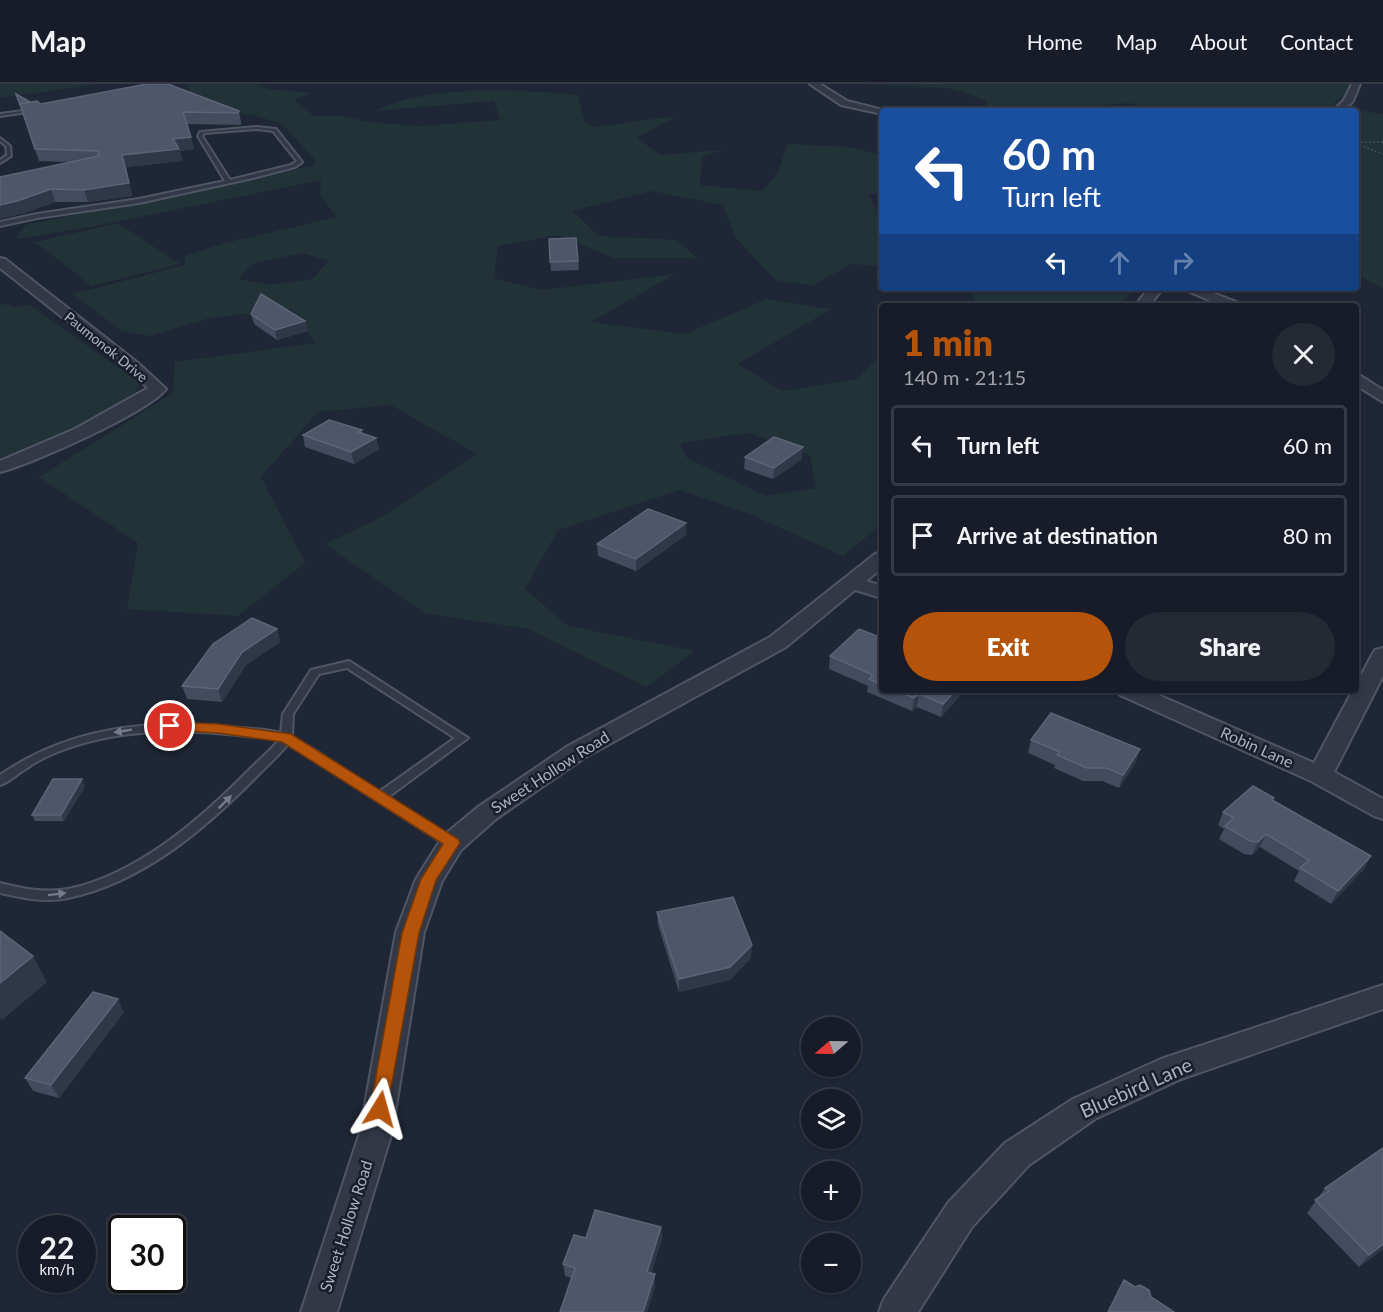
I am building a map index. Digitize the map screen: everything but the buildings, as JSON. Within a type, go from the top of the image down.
[{"type":"street","points":[[814,84],[844,103],[879,110]]},
{"type":"street","points":[[1341,108],[1348,101],[1356,84]]},
{"type":"street","name":"Paumonok Drive","points":[[0,262],[133,366],[158,389],[126,411],[38,453],[0,467]]},
{"type":"street","points":[[1144,303],[1154,291]]},
{"type":"street","points":[[1196,291],[1226,303]]},
{"type":"street","points":[[1359,380],[1383,397]]},
{"type":"street","name":"Sweet Hollow Road","points":[[319,1312],[376,1132],[410,933],[429,879],[452,843],[487,813],[528,783],[646,712],[778,642],[879,561]]},
{"type":"street","points":[[853,583],[879,591]]},
{"type":"street","points":[[1320,775],[1383,655]]},
{"type":"street","name":"Robin Lane","points":[[1135,693],[1320,775],[1383,810]]},
{"type":"street","name":"Bluebird Lane","points":[[897,1312],[960,1215],[1017,1154],[1084,1108],[1172,1069],[1383,997]]},
{"type":"lane","points":[[0,115],[46,108]]},
{"type":"lane","points":[[0,224],[37,216],[118,206],[228,182],[293,166],[300,161],[274,130],[257,128],[202,132],[200,136],[228,182]]},
{"type":"lane","points":[[0,139],[8,147],[9,156],[0,162]]},
{"type":"lane","points":[[0,888],[12,893],[38,897],[69,893],[109,880],[144,864],[208,819],[286,738],[288,715],[315,672],[349,664],[463,738],[379,798]]},
{"type":"lane","points":[[0,781],[13,770],[44,753],[80,740],[126,730],[170,726],[286,738],[452,843]]},
{"type":"path","points":[[1359,143],[1383,142]]},
{"type":"path","points":[[1359,144],[1383,154]]},
{"type":"shaded area","points":[[0,84],[99,84],[0,98]]},
{"type":"shaded area","points":[[188,84],[257,84],[269,89],[310,93],[294,100],[314,116],[341,116],[369,122],[422,126],[500,120],[494,101],[375,111],[397,102],[447,92],[501,90],[578,95],[584,120],[593,127],[677,116],[637,138],[660,155],[723,150],[702,157],[700,185],[762,191],[777,174],[788,144],[850,147],[879,154],[879,193],[869,195],[876,210],[879,210],[879,266],[851,264],[812,286],[775,280],[736,238],[723,205],[651,191],[572,211],[599,236],[677,240],[697,258],[614,258],[557,235],[498,246],[494,278],[542,290],[675,274],[591,322],[685,334],[767,299],[831,309],[738,364],[782,391],[857,379],[879,357],[879,526],[843,556],[750,514],[680,490],[558,530],[525,589],[568,626],[695,651],[647,687],[528,629],[425,613],[325,544],[380,518],[477,454],[391,405],[318,412],[261,477],[305,563],[238,616],[127,609],[138,543],[39,477],[173,393],[175,362],[316,343],[291,309],[209,318],[150,336],[121,331],[73,294],[185,265],[185,256],[225,243],[337,217],[320,196],[321,180],[90,227],[16,239],[25,225],[313,166],[315,160],[282,124],[252,115],[193,108]],"holes":[[[302,253],[329,261],[312,279],[271,285],[239,279],[251,264]],[[749,433],[810,455],[816,488],[766,496],[687,458],[680,443]]]},
{"type":"shaded area","points":[[859,84],[1355,84],[1329,108],[1153,108],[1129,103],[1072,108],[987,108],[986,100],[949,88]]},
{"type":"shaded area","points":[[1359,111],[1383,114],[1383,288],[1359,276]]},
{"type":"shaded area","points":[[118,223],[180,264],[92,286],[35,242]]},
{"type":"shaded area","points":[[970,291],[1133,291],[1121,303],[964,303],[975,300]]},
{"type":"shaded area","points":[[7,304],[14,307],[30,305],[140,383],[132,395],[99,418],[0,459],[0,305]]},
{"type":"route","points":[[170,726],[218,728],[286,738],[452,843],[429,879],[410,933],[380,1109]]}]
